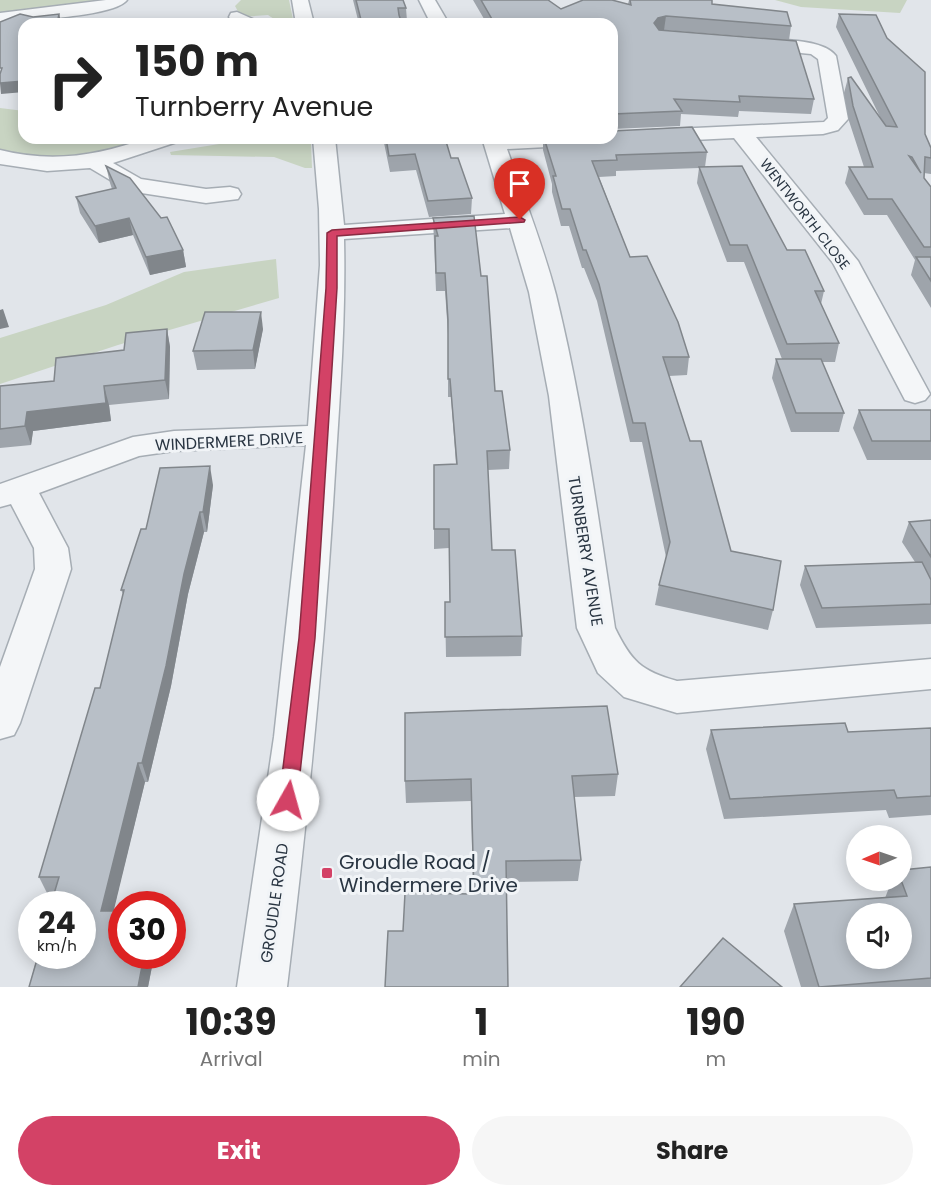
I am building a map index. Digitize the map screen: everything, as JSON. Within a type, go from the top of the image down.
[{"type":"street","points":[[0,18],[105,7],[119,0]]},
{"type":"street","points":[[300,0],[304,18]]},
{"type":"street","points":[[427,0],[437,18]]},
{"type":"street","name":"WENTWORTH CLOSE","points":[[636,137],[823,128],[831,126],[838,119],[827,56],[815,49],[734,43]]},
{"type":"street","name":"WENTWORTH CLOSE","points":[[741,133],[845,261],[923,395]]},
{"type":"street","points":[[0,157],[24,162],[61,165],[95,162],[151,144]]},
{"type":"street","name":"GROUDLE ROAD","points":[[262,987],[299,714],[322,435],[332,288],[332,233],[325,144]]},
{"type":"street","name":"TURNBERRY AVENUE","points":[[496,144],[542,292],[564,396],[597,628],[612,662],[638,686],[676,697],[931,674]]},
{"type":"street","points":[[95,162],[135,185],[207,196],[230,194]]},
{"type":"street","points":[[332,233],[520,220]]},
{"type":"street","name":"WENTWORTH CLOSE","points":[[885,395],[923,395]]},
{"type":"street","name":"WINDERMERE DRIVE","points":[[10,492],[133,447],[174,441],[322,435]]},
{"type":"street","points":[[0,723],[53,569],[51,548],[10,492]]},
{"type":"green space","points":[[0,0],[108,0],[0,15]]},
{"type":"green space","points":[[241,0],[289,0],[293,18],[272,18],[268,15],[241,17],[235,6]]},
{"type":"green space","points":[[775,0],[907,0],[900,13],[801,7]]},
{"type":"green space","points":[[0,108],[18,110],[18,144],[133,144],[94,155],[37,158],[0,151]]},
{"type":"green space","points":[[219,144],[311,144],[312,168],[305,168],[274,157],[171,155],[170,152]]},
{"type":"green space","points":[[276,259],[279,298],[118,345],[0,384],[0,338],[106,305],[184,272]]},
{"type":"building","points":[[356,0],[403,0],[406,8],[398,8],[400,18],[360,18]]},
{"type":"building","points":[[481,0],[548,0],[561,9],[583,0],[612,0],[631,5],[630,0],[712,0],[712,4],[787,12],[791,26],[666,16],[658,18],[654,23],[659,30],[796,41],[814,99],[739,96],[740,102],[674,99],[682,111],[618,114],[618,18],[491,18]]},
{"type":"building","points":[[20,14],[33,17],[59,14],[58,18],[18,18],[18,82],[0,83],[2,68],[0,68],[0,22]]},
{"type":"building","points":[[839,14],[876,15],[887,38],[925,72],[925,134],[931,148],[931,158],[925,157],[924,178],[931,187],[931,247],[924,247],[892,199],[868,199],[849,167],[873,167],[853,106],[848,78],[851,77],[886,126],[897,127]]},
{"type":"building","points":[[692,127],[707,152],[616,155],[617,160],[592,161],[630,257],[647,256],[678,322],[689,357],[663,357],[690,441],[701,441],[731,551],[781,561],[773,610],[659,585],[670,542],[645,423],[633,423],[599,284],[586,250],[583,250],[570,209],[562,209],[553,176],[556,176],[546,144],[618,144],[618,131]]},
{"type":"building","points":[[387,144],[447,144],[451,158],[458,158],[472,198],[428,201],[415,154],[389,156]]},
{"type":"building","points":[[106,166],[130,178],[161,218],[167,217],[183,250],[146,257],[129,218],[95,226],[76,197],[116,188]]},
{"type":"building","points":[[742,166],[787,250],[805,250],[824,291],[815,291],[839,343],[787,344],[747,245],[730,245],[699,167]]},
{"type":"building","points":[[474,216],[481,276],[487,276],[495,391],[502,391],[510,450],[487,451],[492,550],[515,550],[522,636],[445,637],[445,602],[450,602],[449,529],[434,529],[434,465],[457,464],[450,379],[448,379],[445,273],[436,273],[435,236],[438,236],[433,218]]},
{"type":"building","points":[[916,257],[931,257],[931,281]]},
{"type":"building","points":[[205,312],[261,312],[253,350],[193,351]]},
{"type":"building","points":[[167,329],[165,380],[104,386],[106,403],[27,412],[25,426],[0,429],[0,386],[54,381],[56,358],[124,350],[126,333]]},
{"type":"building","points":[[776,359],[821,359],[844,413],[796,413]]},
{"type":"building","points":[[859,410],[931,410],[931,441],[872,441]]},
{"type":"building","points":[[210,466],[203,512],[200,512],[184,574],[166,666],[142,763],[138,763],[101,911],[108,911],[108,969],[141,969],[138,987],[29,987],[34,969],[96,969],[96,891],[55,891],[59,877],[39,877],[95,688],[100,688],[124,590],[121,590],[141,529],[146,529],[160,468]]},
{"type":"building","points":[[931,520],[931,557],[909,522]]},
{"type":"building","points":[[922,562],[931,580],[931,604],[822,608],[805,566]]},
{"type":"building","points":[[607,706],[618,774],[572,776],[581,860],[506,861],[508,987],[385,987],[388,931],[403,931],[405,893],[474,894],[471,779],[405,781],[405,713]]},
{"type":"building","points":[[845,723],[848,732],[931,728],[931,796],[897,798],[894,790],[730,799],[711,730]]},
{"type":"building","points":[[931,867],[931,978],[819,987],[794,904],[907,896],[905,891],[912,891],[912,869]]},
{"type":"building","points":[[723,938],[782,987],[680,987]]},
{"type":"place","name":"Groudle Road / Windermere Drive","points":[[327,873]]},
{"type":"route","points":[[288,800],[307,638],[332,288],[332,233],[520,220]]}]
